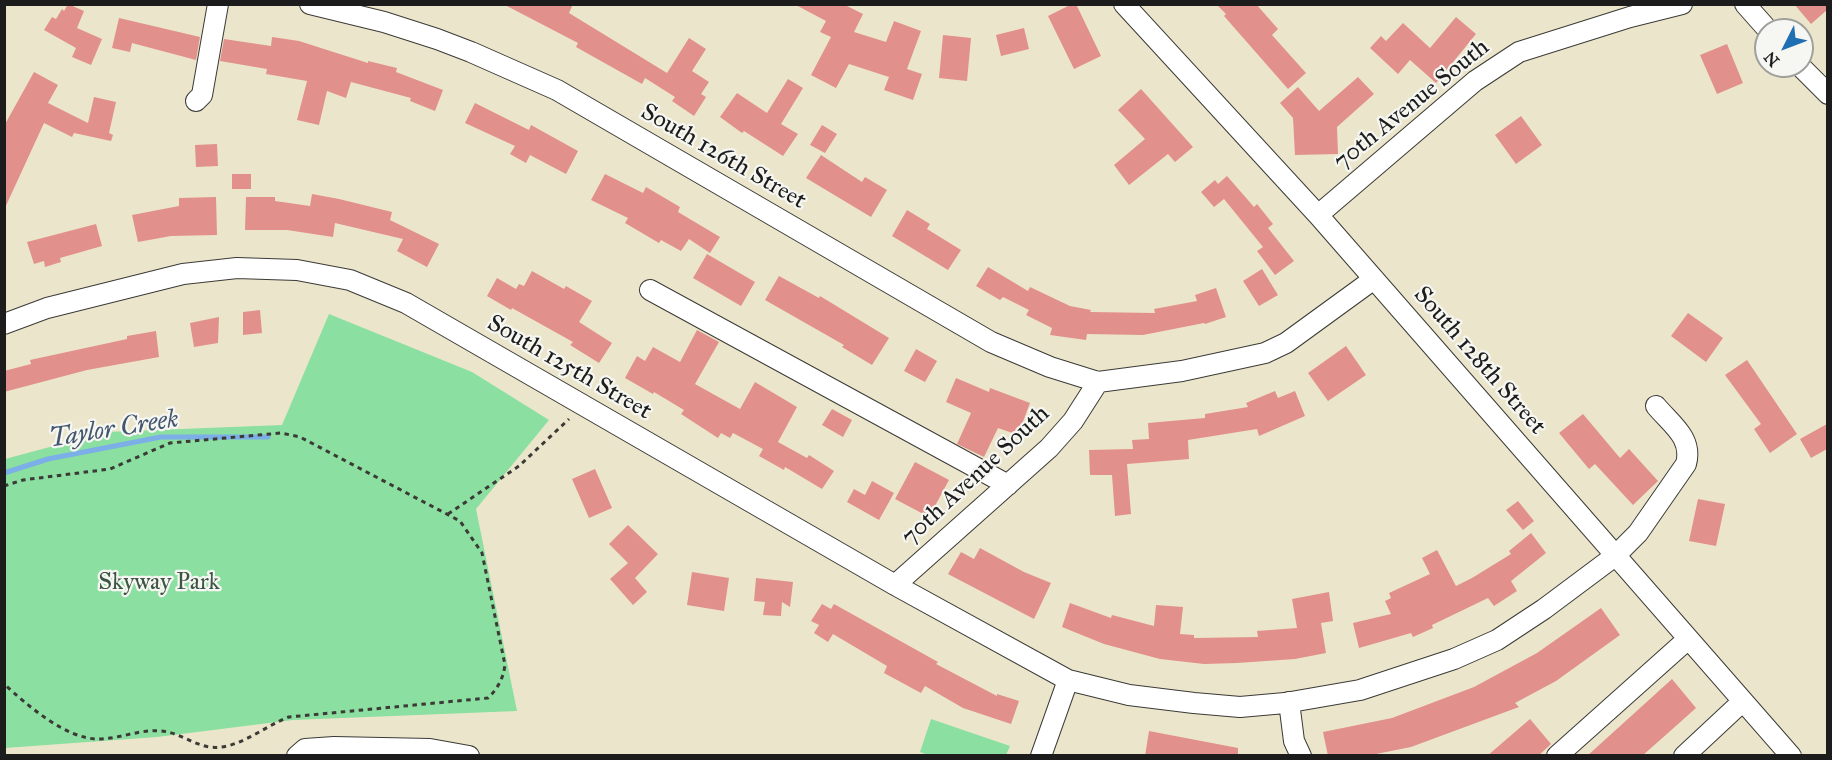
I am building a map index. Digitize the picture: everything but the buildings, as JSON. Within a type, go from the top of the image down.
[{"type":"street","points":[[196,101],[202,95],[218,4]]},
{"type":"street","name":"South 126th Street","points":[[310,4],[384,22],[437,39],[557,90],[991,342],[1050,367],[1098,382]]},
{"type":"street","name":"South 128th Street","points":[[1124,4],[1318,215],[1791,756]]},
{"type":"street","name":"70th Avenue South","points":[[1318,215],[1475,81],[1519,52],[1630,17],[1682,4]]},
{"type":"street","points":[[1745,4],[1757,18]]},
{"type":"street","points":[[1812,78],[1827,94]]},
{"type":"street","name":"South 125th Street","points":[[4,324],[47,308],[183,274],[237,268],[297,270],[350,280],[406,303],[895,585],[1068,680],[1129,695],[1240,707],[1289,702],[1360,690],[1454,659],[1486,644],[1544,609],[1615,556],[1638,533],[1686,464],[1689,453],[1687,442],[1656,406]]},
{"type":"street","points":[[1098,382],[1182,371],[1265,353],[1286,343],[1374,279]]},
{"type":"street","points":[[650,290],[1008,485]]},
{"type":"street","name":"70th Avenue South","points":[[895,585],[1049,448],[1073,421],[1098,382]]},
{"type":"street","points":[[1557,756],[1689,639]]},
{"type":"street","points":[[1041,756],[1068,680]]},
{"type":"street","points":[[1684,756],[1743,701]]},
{"type":"street","points":[[1289,702],[1294,741],[1300,756]]},
{"type":"street","points":[[297,756],[305,748],[333,747],[430,749],[469,756]]},
{"type":"path","points":[[448,514],[519,466],[583,405]]},
{"type":"path","points":[[4,486],[23,480],[110,469],[170,443],[281,433],[300,437],[460,521],[482,553],[505,665],[504,675],[488,698],[289,717],[274,722],[241,741],[209,747],[173,732],[159,730],[99,739],[80,736],[44,716],[4,684]]},
{"type":"green space","name":"Skyway Park","points":[[329,314],[472,372],[549,420],[476,509],[517,711],[293,720],[157,737],[5,748],[5,459],[106,432],[282,425]]},
{"type":"green space","points":[[931,719],[1010,746],[1006,755],[931,756],[920,752]]},
{"type":"waterway","name":"Taylor Creek","points":[[4,473],[48,459],[161,437],[268,437]]}]
